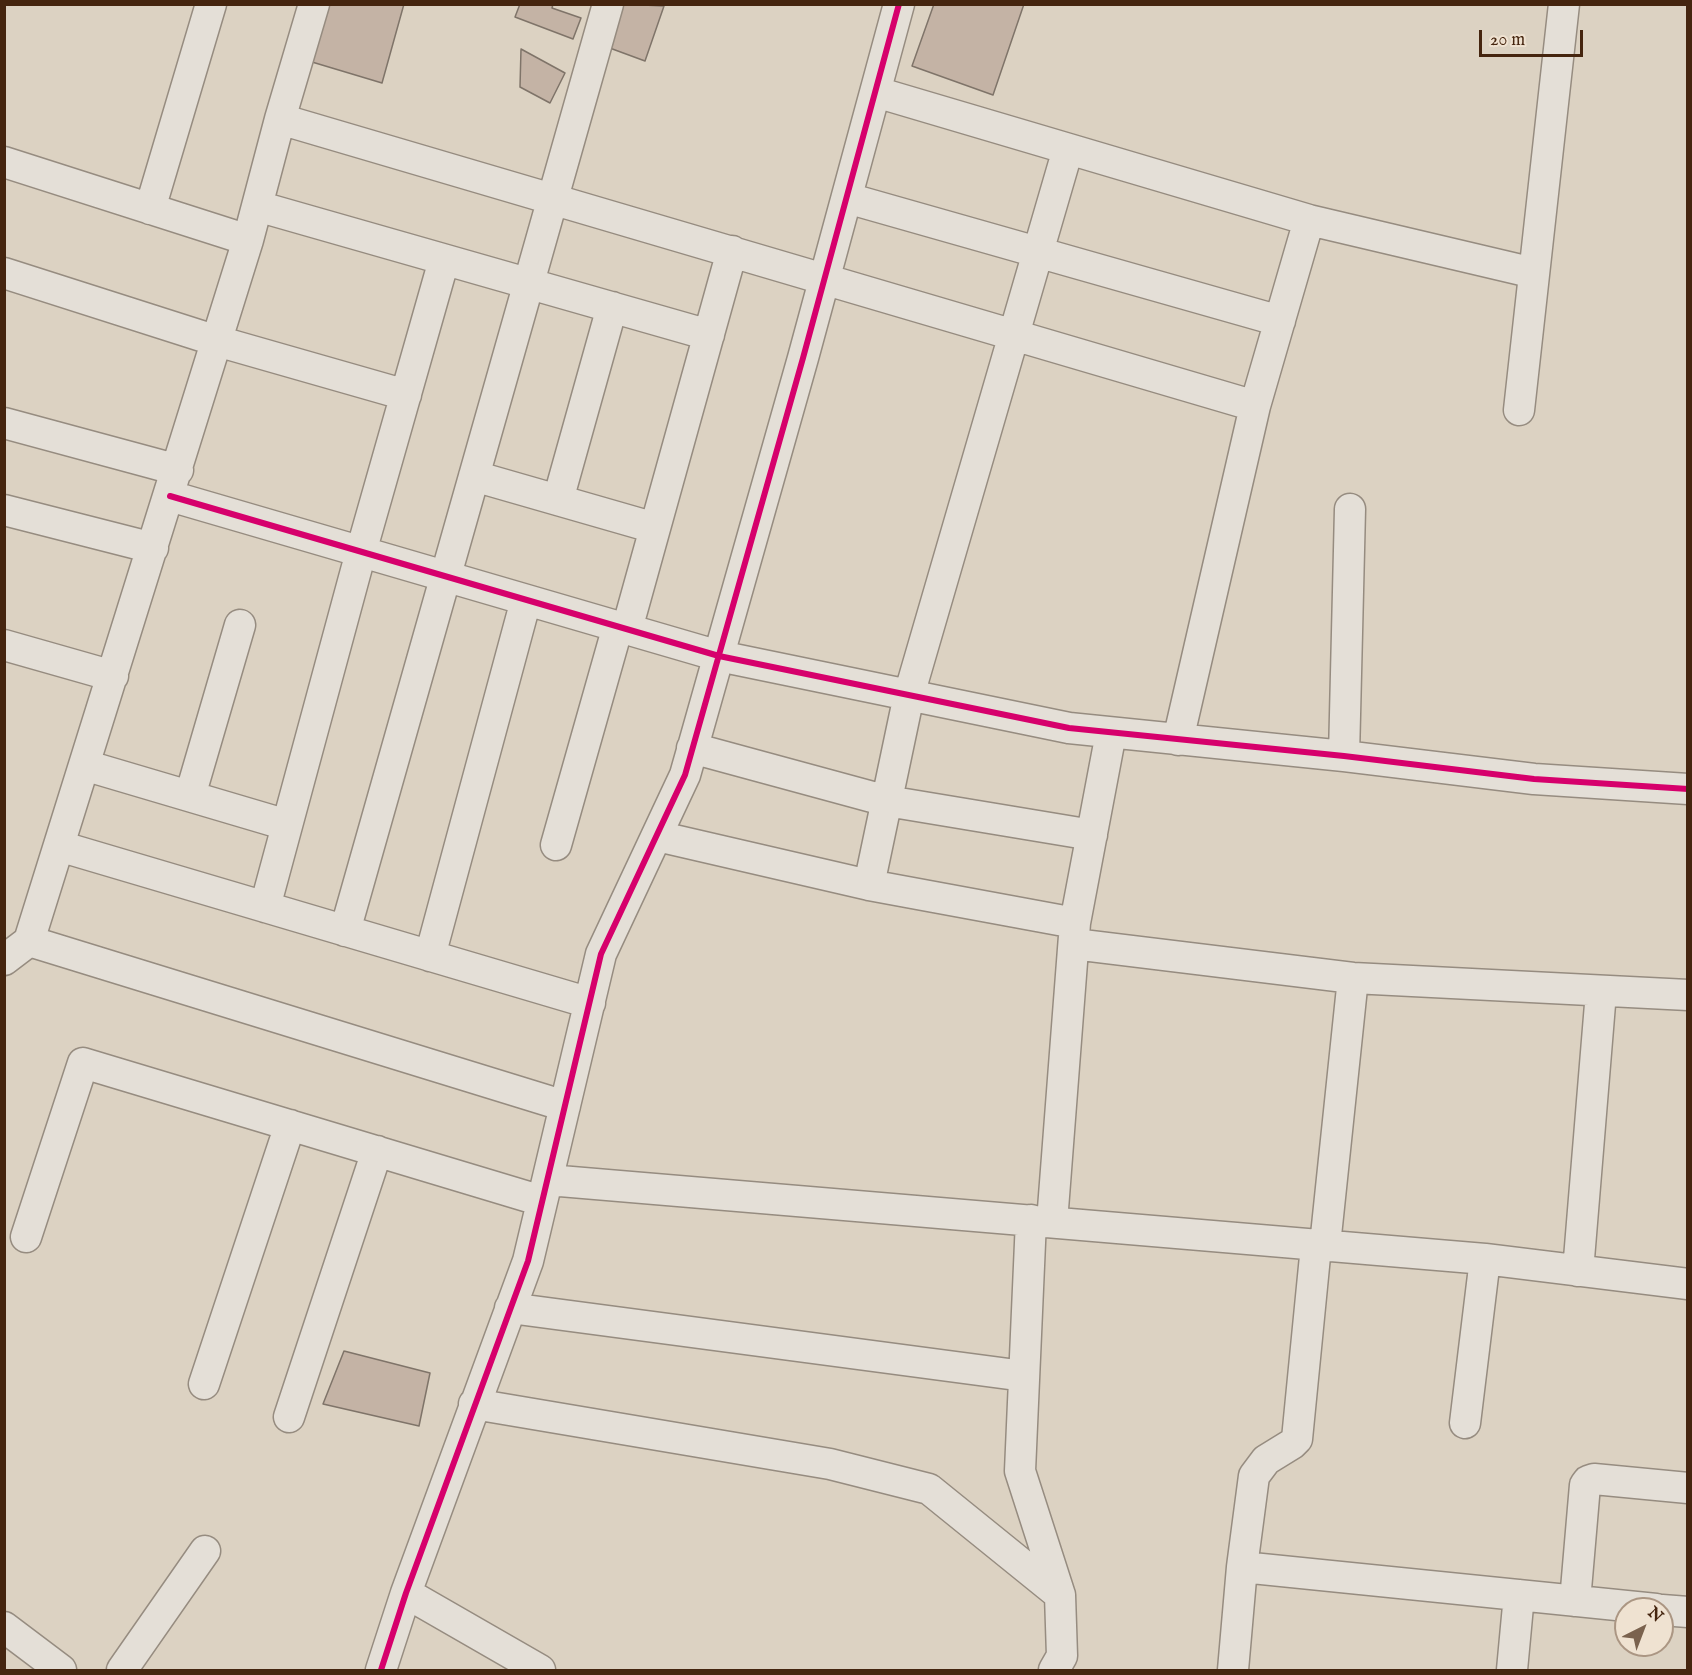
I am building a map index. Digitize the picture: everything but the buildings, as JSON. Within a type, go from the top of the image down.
[{"type":"street","points":[[150,208],[211,4]]},
{"type":"street","points":[[4,960],[29,941],[174,483],[248,240],[314,4]]},
{"type":"street","points":[[345,931],[608,4]]},
{"type":"street","points":[[381,1671],[406,1593],[528,1261],[601,954],[685,775],[825,278],[899,4]]},
{"type":"street","points":[[1519,410],[1564,4]]},
{"type":"street","points":[[876,92],[1309,220],[1534,273]]},
{"type":"street","points":[[280,119],[1255,406]]},
{"type":"street","points":[[869,885],[909,695],[1068,149]]},
{"type":"street","points":[[4,162],[248,240]]},
{"type":"street","points":[[847,198],[1280,321]]},
{"type":"street","points":[[257,206],[709,335]]},
{"type":"street","points":[[1178,740],[1255,406],[1309,220]]},
{"type":"street","points":[[556,845],[655,528],[732,251]]},
{"type":"street","points":[[265,907],[361,552],[444,260]]},
{"type":"street","points":[[4,273],[217,341],[406,395]]},
{"type":"street","points":[[558,500],[612,307]]},
{"type":"street","points":[[4,423],[361,552],[719,656],[1069,728],[1344,756],[1534,779],[1688,789]]},
{"type":"street","points":[[474,476],[655,528]]},
{"type":"street","points":[[1344,756],[1350,509]]},
{"type":"street","points":[[4,510],[153,548]]},
{"type":"street","points":[[430,956],[526,600]]},
{"type":"street","points":[[190,796],[240,625]]},
{"type":"street","points":[[4,645],[113,676]]},
{"type":"street","points":[[1054,1671],[1062,1656],[1060,1595],[1020,1471],[1024,1376],[1074,933],[1111,733]]},
{"type":"street","points":[[693,748],[887,801],[1092,835]]},
{"type":"street","points":[[84,765],[287,825]]},
{"type":"street","points":[[657,836],[1074,933],[1353,978],[1688,995]]},
{"type":"street","points":[[59,846],[590,1003]]},
{"type":"street","points":[[29,941],[565,1106]]},
{"type":"street","points":[[1233,1671],[1242,1567],[1254,1476],[1266,1460],[1297,1439],[1353,978]]},
{"type":"street","points":[[1578,1270],[1601,992]]},
{"type":"street","points":[[26,1236],[83,1063],[376,1151],[545,1190],[1042,1221],[1485,1259],[1688,1284]]},
{"type":"street","points":[[204,1384],[290,1125]]},
{"type":"street","points":[[289,1418],[376,1151]]},
{"type":"street","points":[[1466,1423],[1485,1259]]},
{"type":"street","points":[[510,1308],[1024,1376]]},
{"type":"street","points":[[474,1404],[830,1464],[929,1489],[1060,1595]]},
{"type":"street","points":[[1575,1601],[1585,1485],[1588,1481],[1594,1479],[1688,1488]]},
{"type":"street","points":[[122,1671],[205,1551]]},
{"type":"street","points":[[1242,1567],[1614,1605]]},
{"type":"street","points":[[406,1593],[540,1671]]},
{"type":"street","points":[[1512,1671],[1519,1595]]},
{"type":"street","points":[[4,1627],[61,1671]]},
{"type":"cycle path","points":[[381,1670],[406,1593],[528,1261],[601,954],[685,775],[803,358],[899,4]]},
{"type":"cycle path","points":[[170,496],[719,656],[1069,728],[1344,756],[1534,779],[1688,789]]}]
